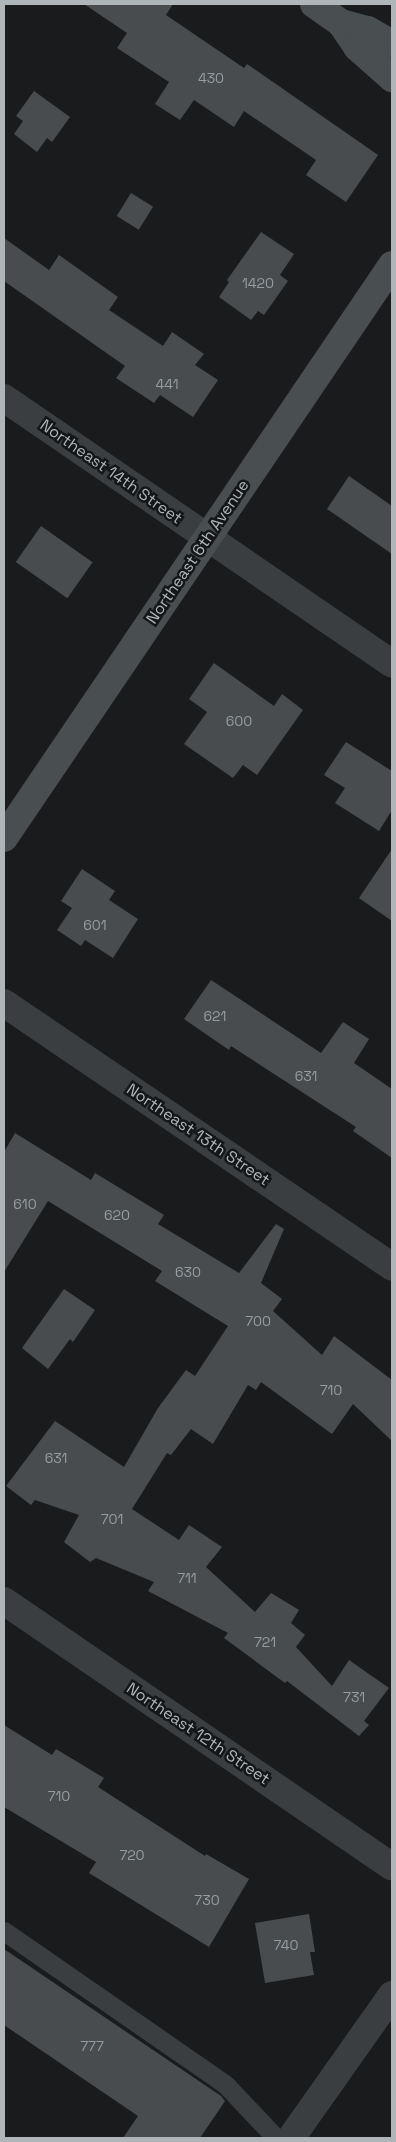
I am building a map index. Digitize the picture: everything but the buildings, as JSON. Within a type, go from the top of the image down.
[{"type":"street","points":[[314,4],[341,22],[368,30],[392,44]]},
{"type":"street","points":[[341,22],[357,47],[392,78]]},
{"type":"street","name":"Northeast 6th Avenue","points":[[4,838],[392,265]]},
{"type":"street","name":"Northeast 14th Street","points":[[4,398],[392,664]]},
{"type":"street","name":"Northeast 13th Street","points":[[4,1003],[392,1267]]},
{"type":"street","name":"Northeast 12th Street","points":[[4,1601],[392,1867]]},
{"type":"street","points":[[291,2138],[392,1995]]},
{"type":"lane","points":[[4,1931],[226,2085],[276,2138]]}]
